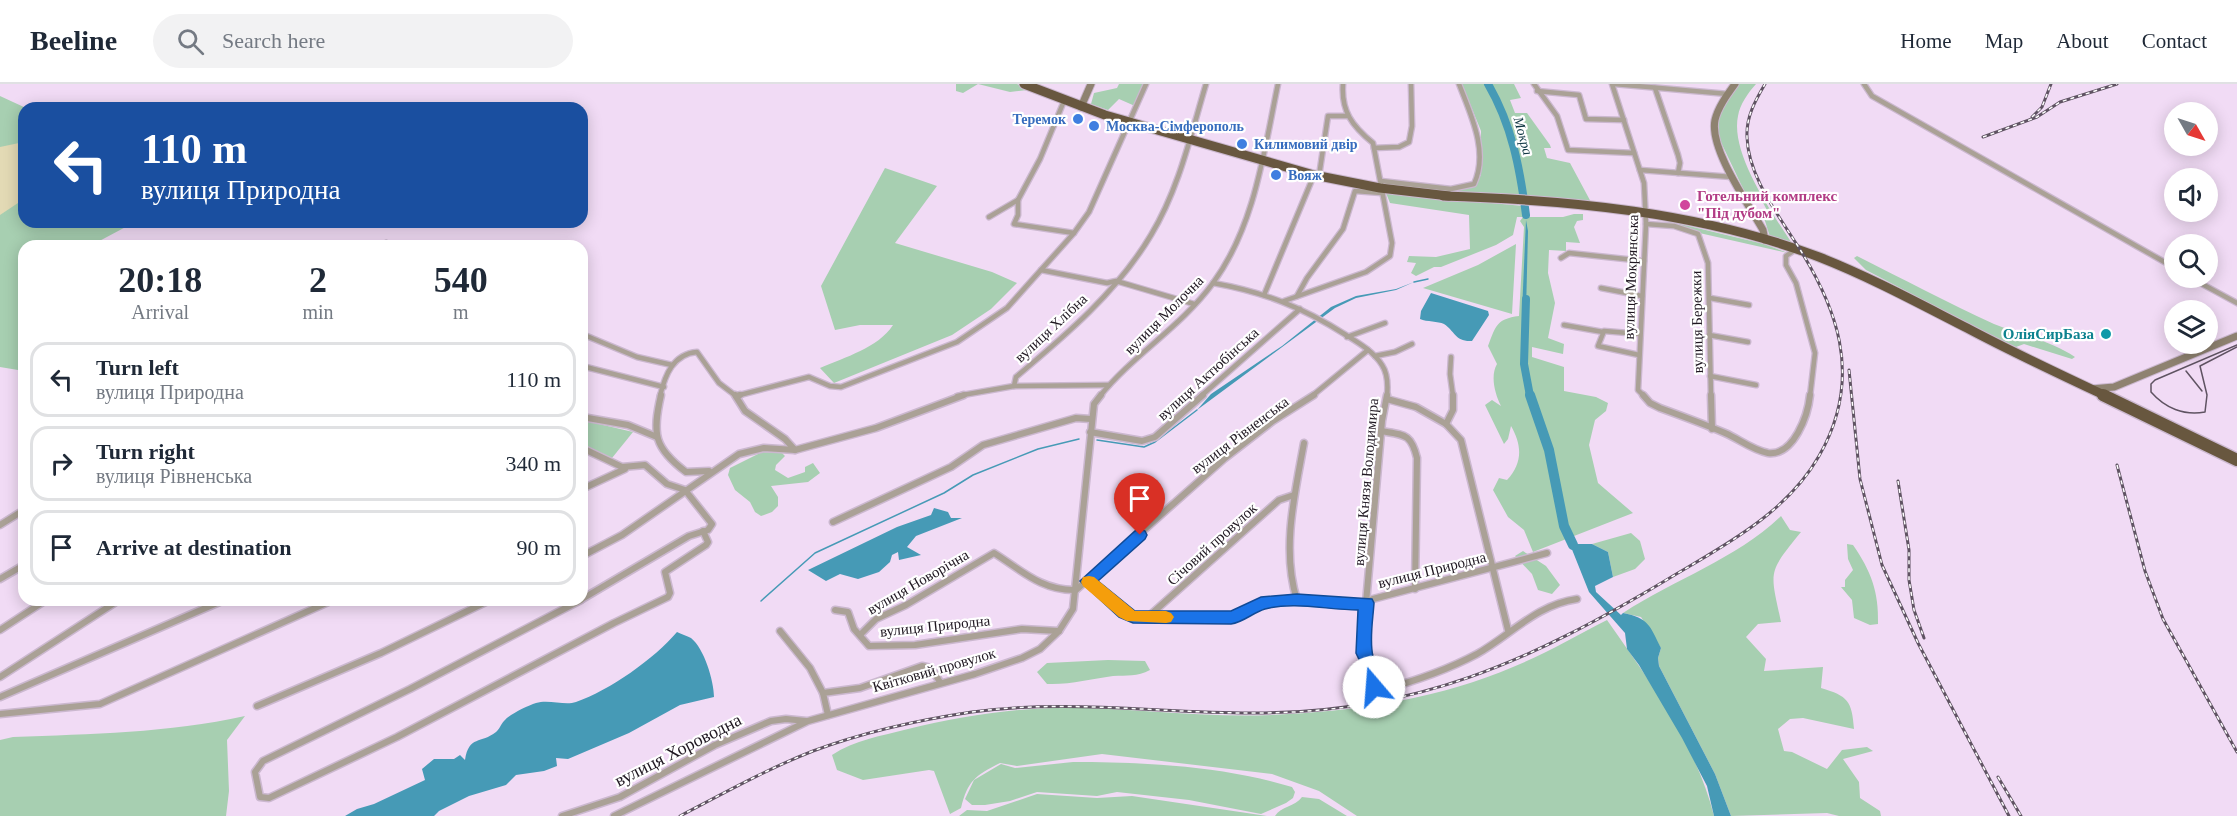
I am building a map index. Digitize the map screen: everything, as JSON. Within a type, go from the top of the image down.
[{"type":"highway","points":[[1024,84],[1064,101],[1130,123],[1316,176],[1443,195],[1602,209],[1646,219],[1701,224],[1796,249],[1910,299],[2237,460]]},
{"type":"street","points":[[1081,107],[1091,84]]},
{"type":"street","points":[[736,396],[808,377],[830,386],[841,387],[931,354],[984,326],[1006,308],[1041,270],[1074,233],[1089,212],[1146,84]]},
{"type":"street","name":"вулиця Хлібна","points":[[588,553],[622,535],[739,454],[764,448],[795,450],[876,428],[956,397],[1014,386],[1016,377],[1069,332],[1146,243],[1164,212],[1190,140],[1206,84]]},
{"type":"street","name":"вулиця Молочна","points":[[1091,419],[1094,404],[1109,385],[1213,283],[1245,229],[1278,84]]},
{"type":"street","points":[[1284,301],[1366,272],[1390,256],[1392,243],[1373,143],[1347,116],[1342,101],[1343,84]]},
{"type":"street","points":[[1374,148],[1398,147],[1409,142],[1412,126],[1411,84]]},
{"type":"street","points":[[1297,296],[1307,278],[1343,229],[1355,191],[1381,187],[1451,189],[1474,184],[1479,173],[1477,129],[1459,84]]},
{"type":"street","points":[[1534,84],[1557,116],[1568,150],[1634,153]]},
{"type":"street","points":[[1613,84],[1728,94]]},
{"type":"street","name":"вулиця Мокрянська","points":[[1613,84],[1644,183],[1646,219],[1639,355],[1640,394],[1660,408],[1712,429]]},
{"type":"street","points":[[1693,84],[1695,91]]},
{"type":"street","points":[[1736,84],[1716,116],[1714,133],[1734,177],[1763,230],[1765,240]]},
{"type":"street","points":[[1864,84],[1872,96],[2164,262]]},
{"type":"street","points":[[1655,88],[1678,155],[1680,164],[1678,173]]},
{"type":"street","points":[[1537,91],[1579,95],[1586,119],[1624,120]]},
{"type":"street","points":[[1064,101],[1040,159],[1018,200],[1018,215],[1014,224],[1074,233]]},
{"type":"street","points":[[1264,295],[1316,176],[1328,116],[1347,116]]},
{"type":"street","points":[[1640,170],[1734,177]]},
{"type":"street","points":[[989,217],[1018,200]]},
{"type":"street","name":"вулиця Бережки","points":[[1646,219],[1698,234],[1704,257],[1708,262],[1712,429]]},
{"type":"street","points":[[1712,429],[1731,435],[1750,447],[1769,453],[1779,452],[1799,433],[1808,413],[1815,353],[1796,283],[1786,264],[1786,256],[1796,249]]},
{"type":"street","points":[[1561,258],[1569,253],[1644,261]]},
{"type":"street","points":[[1041,270],[1107,283],[1116,280],[1194,304]]},
{"type":"street","points":[[1213,283],[1284,301],[1323,322]]},
{"type":"street","points":[[1601,288],[1642,296]]},
{"type":"street","points":[[2209,288],[2237,303]]},
{"type":"street","points":[[1710,298],[1749,305]]},
{"type":"street","name":"вулиця Актюбінська","points":[[1090,432],[1142,441],[1155,437],[1300,309]]},
{"type":"street","name":"вулиця Князя Володимира","points":[[1323,322],[1375,356],[1387,377],[1387,399],[1366,603],[1364,653],[1373,672],[1374,687],[1382,690],[1407,683],[1462,662],[1498,641],[1508,630]]},
{"type":"street","points":[[1347,337],[1385,323]]},
{"type":"street","points":[[1564,325],[1603,332],[1606,330],[1640,334]]},
{"type":"street","points":[[1603,332],[1599,347],[1639,355]]},
{"type":"street","points":[[1709,335],[1748,342]]},
{"type":"street","points":[[2091,389],[2114,387],[2237,336]]},
{"type":"street","points":[[588,337],[630,355],[652,362],[672,364]]},
{"type":"street","points":[[1375,356],[1395,352],[1412,344]]},
{"type":"street","name":"вулиця Рівненська","points":[[1076,590],[1224,459],[1273,422],[1313,396],[1368,350]]},
{"type":"street","points":[[712,471],[686,472],[660,448],[657,437],[657,405],[672,364],[682,354],[697,351],[719,383],[736,396],[745,411],[785,439],[795,450]]},
{"type":"street","points":[[1446,424],[1452,417],[1453,410],[1448,370],[1451,357]]},
{"type":"street","points":[[588,368],[664,387]]},
{"type":"street","points":[[1710,376],[1756,385]]},
{"type":"street","points":[[1014,386],[1109,385]]},
{"type":"street","points":[[1387,399],[1416,407],[1446,424],[1461,440],[1508,630],[1546,605],[1561,600],[1577,599]]},
{"type":"street","points":[[588,418],[628,425],[657,437]]},
{"type":"street","points":[[833,522],[951,467],[983,445],[1076,418],[1091,419]]},
{"type":"street","name":"Квітковий провулок","points":[[614,816],[808,721],[975,674],[1022,658],[1040,649],[1059,631],[1073,609],[1091,419]]},
{"type":"street","points":[[1382,431],[1410,438],[1414,442],[1417,458],[1415,589]]},
{"type":"street","points":[[1297,600],[1292,583],[1291,560],[1294,495],[1304,443]]},
{"type":"street","points":[[588,451],[627,468]]},
{"type":"street","points":[[588,486],[627,468],[645,465],[667,484],[685,490],[710,521],[711,527],[689,536],[588,596]]},
{"type":"street","name":"Січовий провулок","points":[[1149,616],[1280,500],[1294,495]]},
{"type":"street","points":[[0,525],[18,514]]},
{"type":"street","points":[[569,606],[410,689],[263,761],[255,772],[260,797],[268,798],[324,774],[435,719],[606,627],[668,597],[670,593],[664,572],[706,545],[708,542],[703,531]]},
{"type":"street","name":"вулиця Природна","points":[[1088,581],[1125,613],[1133,617],[1231,618],[1261,604],[1297,600],[1334,604],[1366,603],[1373,599],[1547,553]]},
{"type":"street","name":"вулиця Новорічна","points":[[860,635],[876,619],[906,606],[991,554],[997,554],[1043,586],[1062,592],[1076,590]]},
{"type":"street","points":[[0,579],[18,568]]},
{"type":"street","points":[[0,630],[37,606]]},
{"type":"street","points":[[0,677],[110,606]]},
{"type":"street","points":[[0,697],[210,606]]},
{"type":"street","points":[[0,714],[100,704],[320,606]]},
{"type":"street","points":[[257,706],[362,661],[477,606]]},
{"type":"street","name":"вулиця Природна","points":[[835,610],[848,612],[850,623],[863,642],[877,647],[915,645],[1022,628],[1059,631]]},
{"type":"street","points":[[780,631],[810,668],[823,693],[828,715]]},
{"type":"street","points":[[823,693],[836,693],[857,688],[922,666],[931,668],[940,682]]},
{"type":"street","name":"вулиця Хороводна","points":[[562,816],[620,797],[715,746],[771,721],[786,719],[808,721]]},
{"type":"green space","points":[[956,84],[978,84],[963,93],[956,91]]},
{"type":"green space","points":[[978,84],[1017,84],[1028,90],[1010,92]]},
{"type":"green space","points":[[1119,84],[1144,84],[1135,106],[1119,99],[1108,110],[1091,104],[1094,93],[1117,88]]},
{"type":"green space","points":[[1462,84],[1514,84],[1521,98],[1510,100],[1515,113],[1527,113],[1550,145],[1551,148],[1544,148],[1547,158],[1570,163],[1592,204],[1449,193],[1385,184],[1453,190],[1473,187],[1481,175],[1481,131]]},
{"type":"green space","points":[[1737,84],[1756,84],[1745,99],[1738,116],[1737,131],[1740,148],[1755,183],[1793,245],[1770,237],[1765,221],[1758,212],[1768,212],[1762,201],[1751,202],[1748,199],[1717,134],[1719,115]]},
{"type":"green space","points":[[0,96],[18,104],[18,228],[124,228],[101,240],[18,240],[18,370],[0,367]]},
{"type":"green space","points":[[885,168],[937,186],[895,243],[992,272],[1017,283],[991,309],[952,335],[834,383],[820,368],[870,346],[887,333],[893,325],[860,325],[835,330],[821,286]]},
{"type":"green space","points":[[1386,193],[1523,206],[1524,217],[1563,217],[1583,214],[1583,220],[1577,221],[1574,227],[1580,243],[1566,242],[1566,251],[1549,250],[1548,273],[1555,303],[1548,338],[1564,344],[1563,354],[1532,347],[1532,357],[1564,367],[1564,391],[1596,397],[1608,403],[1606,411],[1595,420],[1589,445],[1598,483],[1633,513],[1533,552],[1524,530],[1508,517],[1493,490],[1499,478],[1507,480],[1516,467],[1519,454],[1517,440],[1511,426],[1508,439],[1504,444],[1485,405],[1492,400],[1501,406],[1494,385],[1497,364],[1488,346],[1501,322],[1519,316],[1524,227],[1520,221],[1523,217],[1517,217],[1513,235],[1496,245],[1441,267],[1434,267],[1416,276],[1411,273],[1416,263],[1407,262],[1409,256],[1436,257],[1470,249],[1469,215],[1390,203]]},
{"type":"green space","points":[[1664,222],[1764,244],[1788,253],[1664,225]]},
{"type":"green space","points":[[1516,244],[1512,314],[1423,288],[1478,265]]},
{"type":"green space","points":[[1857,256],[1994,324],[2046,342],[2075,357],[2072,359],[2024,344],[2016,347],[1994,337],[1866,270],[1854,258]]},
{"type":"green space","points":[[588,421],[633,432],[612,458],[588,448]]},
{"type":"green space","points":[[762,452],[782,453],[785,456],[776,465],[775,470],[788,478],[805,472],[805,467],[813,463],[820,473],[808,482],[771,486],[778,497],[778,506],[772,512],[761,516],[755,512],[750,502],[735,490],[728,475],[730,468]]},
{"type":"green space","points":[[1781,516],[1790,530],[1801,532],[1782,556],[1774,573],[1781,622],[1758,624],[1746,637],[1766,659],[1764,671],[1823,667],[1821,688],[1847,701],[1852,712],[1854,729],[1803,718],[1790,719],[1778,729],[1784,751],[1792,752],[1827,769],[1842,750],[1867,747],[1873,751],[1843,759],[1859,782],[1860,798],[1880,811],[1881,816],[1839,816],[1827,813],[1731,816],[1715,774],[1659,666],[1658,658],[1661,648],[1641,617],[1623,613],[1745,545]]},
{"type":"green space","points":[[1631,533],[1640,541],[1645,559],[1635,569],[1613,577],[1608,552],[1592,544]]},
{"type":"green space","points":[[1847,544],[1853,545],[1873,582],[1878,624],[1870,625],[1854,618],[1852,600],[1841,587],[1845,587],[1845,580],[1853,570],[1848,559]]},
{"type":"green space","points":[[1523,551],[1546,566],[1560,585],[1552,594],[1538,590],[1532,574],[1515,556]]},
{"type":"green space","points":[[1607,620],[1670,714],[1696,763],[1714,816],[1357,816],[1319,791],[1272,774],[1102,754],[1017,766],[1000,763],[974,780],[961,808],[950,814],[934,771],[863,780],[837,770],[832,755],[878,736],[951,720],[1017,710],[1084,708],[1211,715],[1262,715],[1346,709],[1403,700],[1459,686],[1513,667]]},
{"type":"green space","points":[[1145,661],[1150,670],[1136,675],[1055,684],[1047,684],[1037,672],[1047,663]]},
{"type":"green space","points":[[245,716],[227,740],[229,791],[226,816],[0,816],[0,740],[13,737],[158,729]]},
{"type":"green space","points":[[1073,762],[1156,764],[1211,770],[1266,780],[1292,787],[1295,792],[1293,798],[1286,803],[1261,814],[1189,800],[1117,792],[1097,796],[1037,792],[1010,801],[985,805],[972,805],[965,799],[974,780],[1001,764],[1015,768]]},
{"type":"green space","points":[[1037,794],[1097,798],[1132,796],[1267,816],[959,816],[967,810],[987,811]]},
{"type":"green space","points":[[1302,797],[1319,799],[1347,816],[1275,816]]},
{"type":"sand","points":[[18,143],[18,203],[0,215],[0,147]]},
{"type":"water","points":[[1526,220],[1528,231],[1526,311],[1522,312]]},
{"type":"water","points":[[1414,282],[1396,290],[1356,298],[1335,308],[1197,410],[1211,394],[1282,346],[1331,307],[1356,296],[1396,289]]},
{"type":"water","points":[[1431,293],[1488,311],[1489,315],[1472,341],[1462,340],[1444,324],[1420,319],[1421,311]]},
{"type":"water","points":[[934,508],[948,512],[951,518],[962,518],[916,536],[907,547],[921,555],[899,560],[898,552],[892,555],[890,562],[879,572],[858,579],[840,574],[826,581],[808,570],[897,527],[931,515]]},
{"type":"water","points":[[1569,535],[1576,544],[1592,544],[1608,552],[1613,577],[1595,586],[1596,592],[1621,615],[1623,613],[1638,617],[1648,624],[1661,648],[1658,658],[1659,666],[1715,774],[1731,816],[1714,816],[1707,786],[1682,738],[1627,649],[1625,633],[1589,592],[1567,537]]},
{"type":"water","points":[[677,632],[691,638],[700,649],[710,674],[714,697],[680,705],[629,733],[568,759],[556,758],[557,766],[544,771],[516,775],[506,785],[469,796],[439,811],[434,816],[345,816],[425,780],[422,769],[434,759],[454,759],[460,755],[465,760],[469,747],[473,743],[491,736],[507,718],[524,708],[541,702],[572,703],[603,690],[644,663]]},
{"type":"waterway","name":"Мокра","points":[[1488,84],[1503,115],[1514,148],[1526,215]]},
{"type":"waterway","points":[[1414,282],[1428,279]]},
{"type":"waterway","points":[[1526,299],[1524,364],[1530,396]]},
{"type":"waterway","points":[[1530,395],[1549,450],[1564,526],[1573,545]]},
{"type":"waterway","points":[[1097,440],[1144,447],[1155,442],[1197,410]]},
{"type":"waterway","points":[[761,601],[815,553],[944,493],[973,475],[1038,449],[1079,439]]},
{"type":"tram line","points":[[2237,345],[2155,380],[2151,384],[2151,392],[2175,410],[2190,413],[2205,412],[2207,395],[2200,366],[2237,347]]},
{"type":"tram line","points":[[2186,371],[2202,391]]},
{"type":"railway","points":[[680,816],[762,773],[813,751],[871,732],[952,715],[1007,708],[1042,707],[1251,713],[1310,711],[1366,704],[1419,693],[1519,658],[1568,635],[1689,567],[1752,527],[1789,495],[1819,456],[1833,426],[1840,397],[1842,369],[1839,341],[1832,314],[1821,287],[1762,188],[1748,150],[1747,130],[1750,116],[1765,84]]},
{"type":"railway","points":[[2032,117],[2042,107],[2051,84]]},
{"type":"railway","points":[[1983,137],[2037,117],[2060,102],[2117,84]]},
{"type":"railway","points":[[1849,370],[1860,479],[1882,565],[1918,643],[2009,816]]},
{"type":"railway","points":[[2117,465],[2145,571],[2163,619],[2237,752]]},
{"type":"railway","points":[[1898,481],[1909,550],[1909,580],[1914,610],[1924,638]]},
{"type":"railway","points":[[1998,777],[2021,816]]},
{"type":"slow traffic","points":[[1089,582],[1125,613],[1133,617],[1166,617]]},
{"type":"place","name":"Теремок","points":[[1078,119]]},
{"type":"place","name":"Москва-Сімферополь","points":[[1094,126]]},
{"type":"place","name":"Килимовий двір","points":[[1242,144]]},
{"type":"place","name":"Вояж","points":[[1276,175]]},
{"type":"place","name":"Готельний комплекс \"Під дубом\"","points":[[1685,205]]},
{"type":"place","name":"ОліяСирБаза","points":[[2106,334]]},
{"type":"route","points":[[1140,535],[1088,581],[1125,613],[1133,617],[1231,618],[1261,604],[1297,600],[1356,605],[1366,603],[1364,653],[1365,660],[1373,672],[1374,687]]}]
